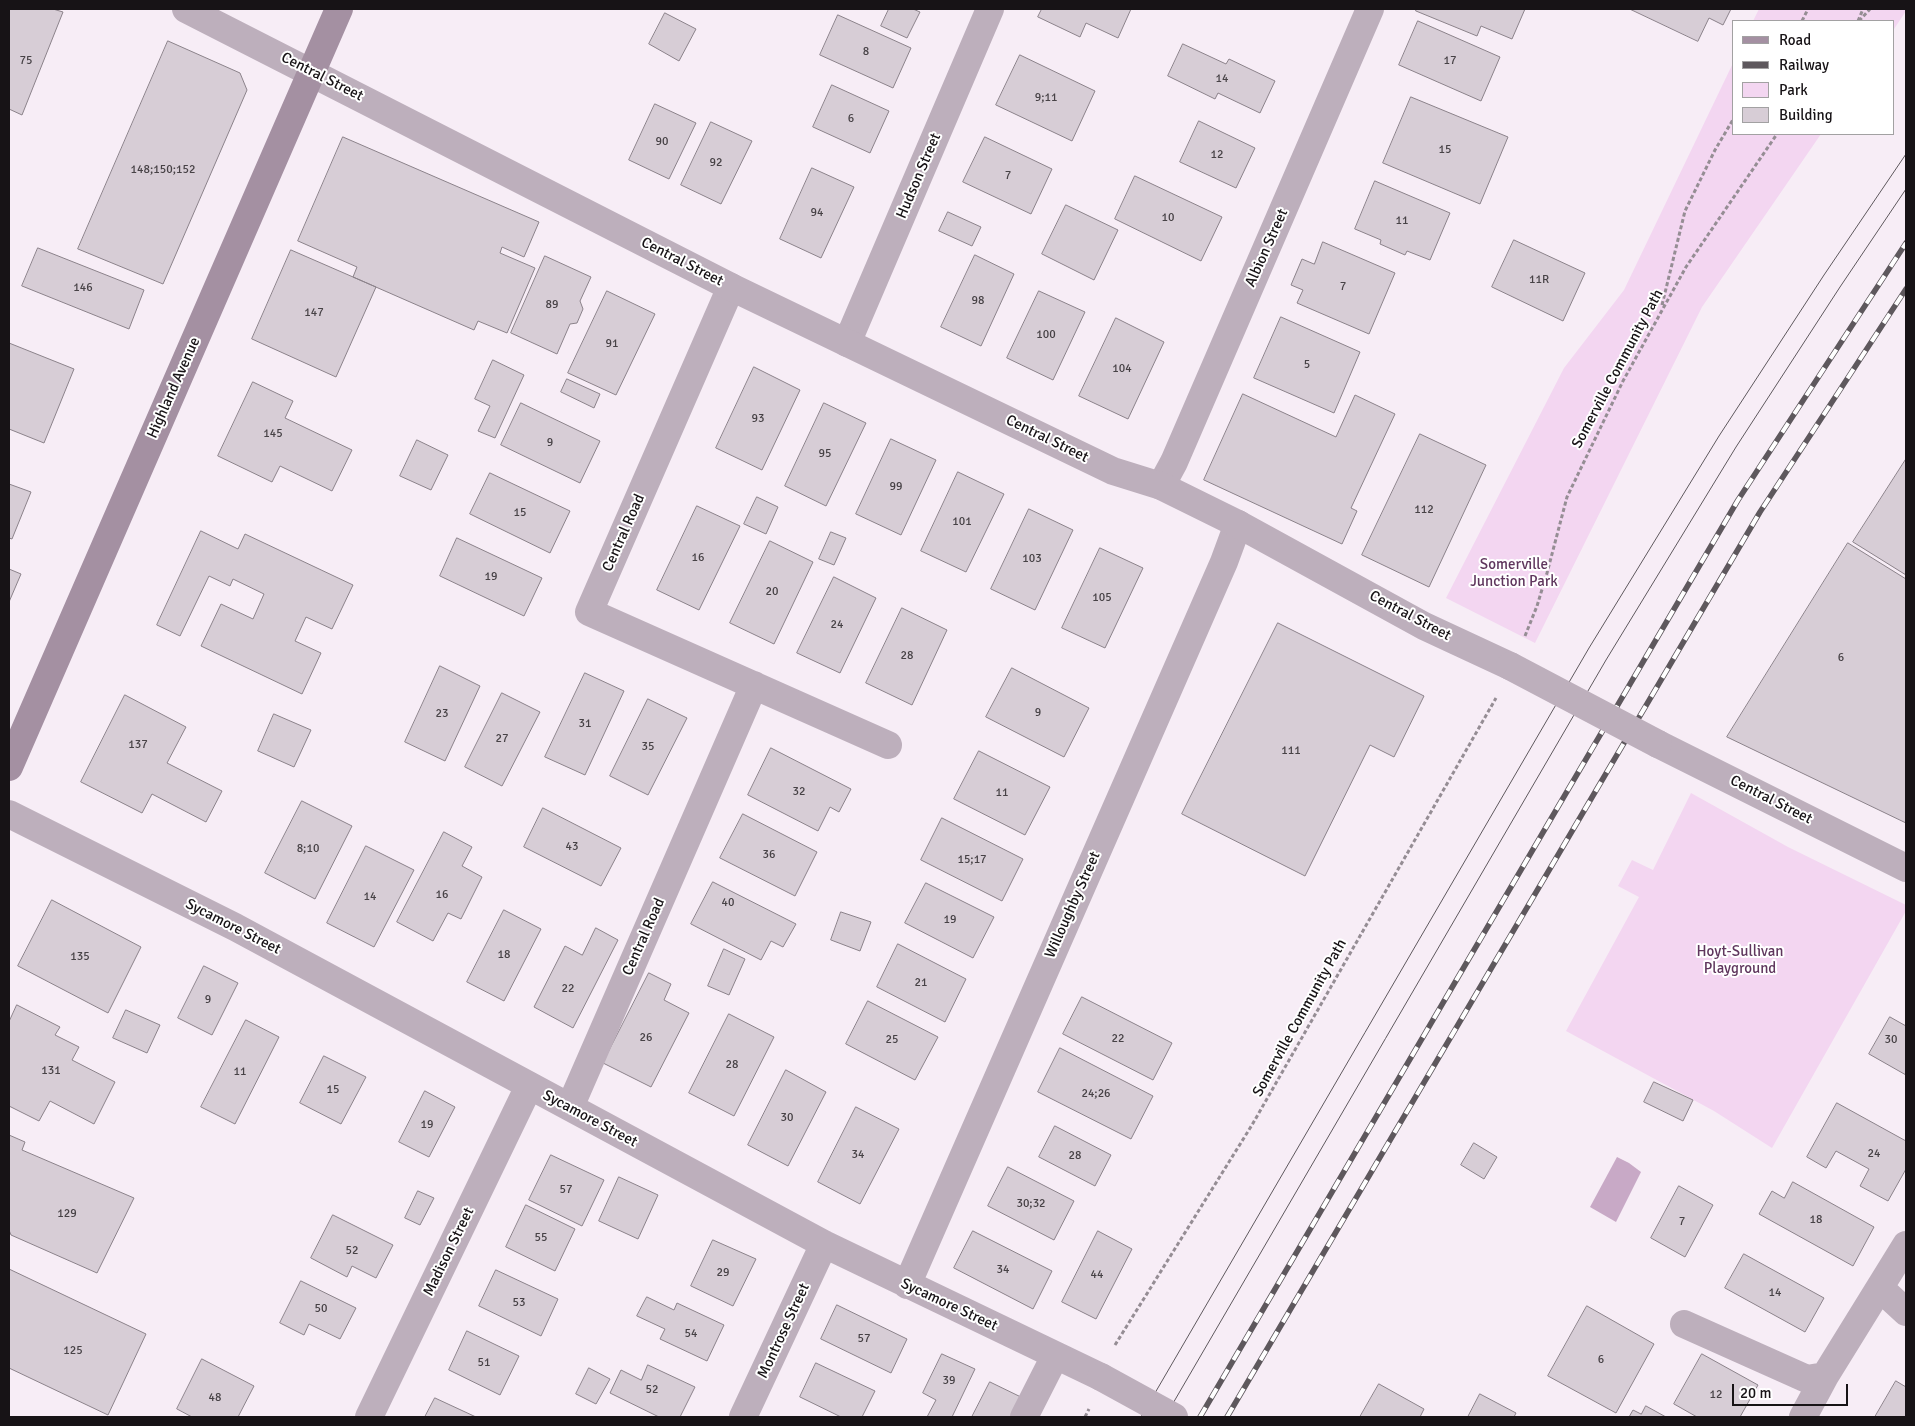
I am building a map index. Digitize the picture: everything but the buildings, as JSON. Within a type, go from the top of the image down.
[{"type":"main road","name":"Highland Avenue","points":[[9,767],[338,9]]},
{"type":"street","name":"Central Street","points":[[186,9],[312,71],[731,287],[1113,471],[1161,486],[1238,524],[1424,626],[1510,666],[1658,744],[1906,868]]},
{"type":"street","name":"Hudson Street","points":[[847,343],[990,9]]},
{"type":"street","name":"Albion Street","points":[[1161,486],[1174,462],[1370,9]]},
{"type":"street","name":"Central Road","points":[[731,287],[589,612],[888,744]]},
{"type":"street","name":"Willoughby Street","points":[[907,1285],[1224,562],[1238,524]]},
{"type":"street","name":"Central Road","points":[[570,1107],[754,685]]},
{"type":"street","name":"Sycamore Street","points":[[9,814],[235,927],[824,1244],[1101,1377],[1174,1417]]},
{"type":"street","name":"Madison Street","points":[[369,1417],[529,1086]]},
{"type":"street","name":"Montrose Street","points":[[743,1417],[824,1244]]},
{"type":"street","points":[[1804,1417],[1825,1376],[1906,1245]]},
{"type":"street","points":[[1880,1288],[1906,1312]]},
{"type":"street","points":[[1684,1324],[1807,1379],[1825,1376]]},
{"type":"street","points":[[1024,1417],[1055,1356]]},
{"type":"path","points":[[1860,20],[1870,9]]},
{"type":"path","points":[[1661,310],[1685,211],[1715,150],[1732,121]]},
{"type":"path","name":"Somerville Community Path","points":[[1524,637],[1537,606],[1571,488],[1623,381],[1686,267],[1777,135]]},
{"type":"path","name":"Somerville Community Path","points":[[1112,1351],[1252,1125],[1499,692]]},
{"type":"path","points":[[1085,1417],[1090,1407]]},
{"type":"green space","points":[[1759,9],[1906,9],[1895,28],[1895,20],[1754,20]]},
{"type":"green space","name":"Somerville Junction Park","points":[[1732,65],[1732,135],[1820,135],[1702,307],[1535,643],[1446,598],[1564,368],[1624,290]]},
{"type":"green space","name":"Hoyt-Sullivan Playground","points":[[1691,793],[1788,847],[1906,905],[1906,911],[1772,1148],[1714,1111],[1566,1031],[1639,897],[1618,886],[1632,860],[1653,870]]},
{"type":"shaded area","points":[[1617,1157],[1641,1172],[1616,1222],[1590,1207]]},
{"type":"tram line","points":[[1141,1417],[1589,648],[1719,436],[1906,154]]},
{"type":"tram line","points":[[1165,1417],[1606,660],[1736,447],[1906,189]]},
{"type":"railway","points":[[1200,1417],[1738,500],[1906,243]]},
{"type":"railway","points":[[1227,1417],[1760,512],[1906,289]]}]
